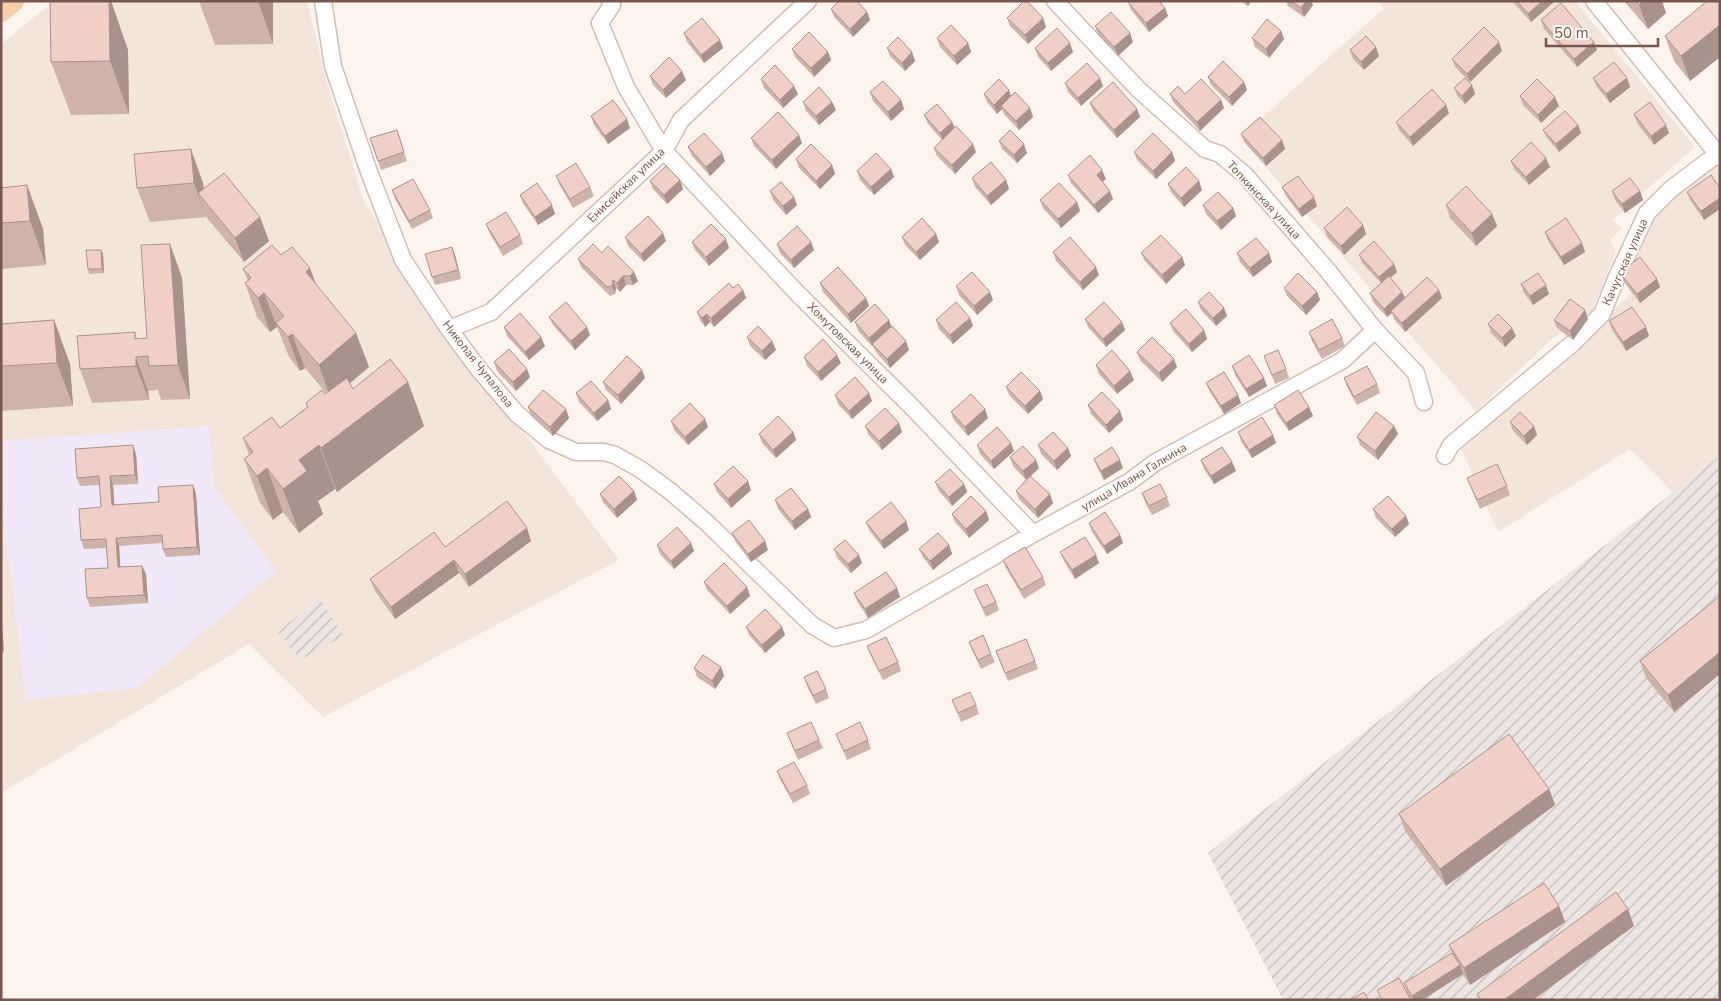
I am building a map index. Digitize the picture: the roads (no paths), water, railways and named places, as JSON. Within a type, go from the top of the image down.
[{"type":"main road","points":[[1,11],[13,1]]},
{"type":"street","name":"Николая Чупалова","points":[[323,1],[333,66],[372,181],[403,260],[477,367],[517,414],[549,440],[576,452],[604,452],[615,455],[640,469],[670,491],[706,522],[812,625],[834,638]]},
{"type":"street","name":"Хомутовская улица","points":[[610,1],[612,5],[600,22],[626,87],[664,151],[798,294],[913,408],[1033,534]]},
{"type":"street","name":"Енисейская улица","points":[[449,329],[491,312],[664,151],[681,120],[808,1]]},
{"type":"street","name":"Топкинская улица","points":[[1055,1],[1138,90],[1205,150],[1220,154],[1245,175],[1328,271],[1375,330],[1416,373],[1424,402]]},
{"type":"street","points":[[1594,1],[1719,154]]},
{"type":"street","name":"Качугская улица","points":[[1445,456],[1451,445],[1573,343],[1602,314],[1647,213],[1671,189],[1719,154]]},
{"type":"street","name":"улица Ивана Галкина","points":[[834,638],[866,630],[1033,534],[1129,482],[1156,462],[1343,360],[1375,330]]}]
